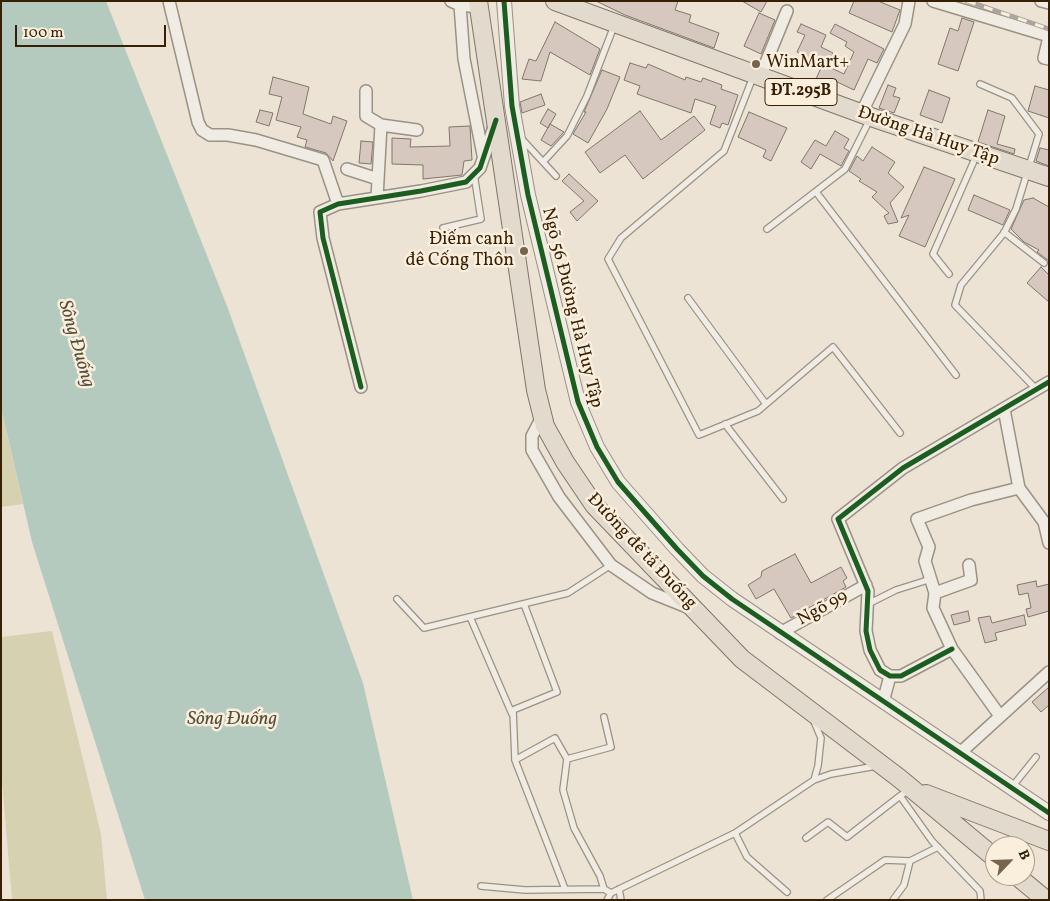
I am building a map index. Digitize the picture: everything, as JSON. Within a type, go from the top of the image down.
[{"type":"main road","name":"Đường Hà Huy Tập","points":[[555,1],[866,115],[1026,171],[1049,177]]},
{"type":"main road","name":"Đường đê tả Đuống","points":[[478,4],[536,390],[542,417],[565,462],[594,505],[742,659],[886,768],[906,792],[985,851]]},
{"type":"main road","points":[[906,792],[1049,841]]},
{"type":"main road","points":[[1029,886],[1046,900]]},
{"type":"street","points":[[169,1],[198,122],[202,130],[210,135],[228,135],[256,140],[323,160],[338,204]]},
{"type":"street","name":"Ngõ 56 Đường Hà Huy Tập","points":[[504,1],[509,79],[516,133],[528,195],[574,387],[597,447],[632,500],[697,570],[732,599],[1049,813]]},
{"type":"street","points":[[866,115],[905,24],[910,1]]},
{"type":"street","points":[[934,1],[1049,36],[1044,58],[1049,59]]},
{"type":"street","points":[[1041,1],[1049,3]]},
{"type":"street","points":[[478,4],[455,3],[464,59],[484,157]]},
{"type":"street","points":[[757,76],[787,11]]},
{"type":"street","points":[[366,91],[366,116],[381,125],[417,130]]},
{"type":"street","points":[[361,387],[323,238],[320,212],[338,204],[466,182],[480,168],[496,120]]},
{"type":"street","points":[[378,198],[381,125]]},
{"type":"street","points":[[347,169],[378,179]]},
{"type":"street","points":[[952,649],[906,674],[890,676],[877,666],[870,650],[866,631],[868,591],[838,522],[840,516],[903,468],[1004,408],[1044,388]]},
{"type":"street","points":[[1004,408],[1018,488],[1044,522],[1049,543]]},
{"type":"street","points":[[542,417],[532,436],[532,450],[559,497],[611,565],[652,593],[695,610]]},
{"type":"street","points":[[1000,716],[952,649],[933,608],[935,593],[925,561],[929,547],[917,519],[971,500],[1018,488]]},
{"type":"street","points":[[935,593],[971,580],[969,565]]},
{"type":"street","name":"Ngõ 99","points":[[780,633],[866,585]]},
{"type":"street","points":[[960,753],[1049,672]]},
{"type":"street","points":[[883,702],[890,676]]},
{"type":"lane","points":[[544,162],[567,136],[587,96],[615,24]]},
{"type":"lane","points":[[757,76],[724,151],[622,238],[608,259],[699,435],[758,411],[833,348],[900,433]]},
{"type":"lane","points":[[980,84],[1012,98],[1039,134],[1026,171],[1016,209],[1004,232],[961,285],[955,305],[1044,388]]},
{"type":"lane","points":[[767,228],[845,168],[866,115]]},
{"type":"lane","points":[[516,133],[556,176]]},
{"type":"lane","points":[[949,274],[933,254],[977,154]]},
{"type":"lane","points":[[443,228],[481,219],[474,174]]},
{"type":"lane","points":[[816,192],[956,375]]},
{"type":"lane","points":[[1004,232],[1044,263]]},
{"type":"lane","points":[[688,298],[766,404]]},
{"type":"lane","points":[[725,424],[783,499]]},
{"type":"lane","points":[[397,599],[424,628],[568,593],[611,565]]},
{"type":"lane","points":[[868,604],[901,588],[931,579]]},
{"type":"lane","points":[[524,604],[557,692],[513,710],[515,760],[565,890]]},
{"type":"lane","points":[[470,617],[513,718]]},
{"type":"lane","points":[[808,708],[821,738],[818,766],[814,780]]},
{"type":"lane","points":[[567,759],[611,747],[604,717]]},
{"type":"lane","points":[[515,760],[555,738],[567,759],[563,790],[574,828],[600,876],[604,889]]},
{"type":"lane","points":[[1012,787],[1036,757]]},
{"type":"lane","points":[[607,900],[612,892],[735,833],[814,780],[855,769],[874,766],[886,768]]},
{"type":"lane","points":[[806,838],[828,822],[847,837],[906,792],[938,847],[980,892],[981,900]]},
{"type":"lane","points":[[735,833],[746,857],[787,892]]},
{"type":"lane","points":[[827,900],[885,860],[910,861],[938,847]]},
{"type":"lane","points":[[893,900],[904,885],[910,861]]},
{"type":"lane","points":[[481,886],[525,890],[604,889],[612,892]]},
{"type":"lane","points":[[619,889],[621,900]]},
{"type":"shaded area","points":[[1,407],[23,504],[1,507]]},
{"type":"shaded area","points":[[52,631],[101,834],[107,900],[12,900],[1,769],[1,637]]},
{"type":"water","name":"Sông Đuống","points":[[1,1],[106,1],[227,306],[363,683],[413,900],[145,900],[32,542],[1,407]]},
{"type":"building","points":[[596,1],[678,1],[675,10],[691,15],[689,22],[719,33],[714,48],[625,15]]},
{"type":"building","points":[[742,1],[767,1],[761,12]]},
{"type":"building","points":[[854,1],[878,1],[900,10],[892,32],[849,13]]},
{"type":"building","points":[[759,13],[775,20],[761,54],[744,46]]},
{"type":"building","points":[[962,18],[974,22],[958,71],[938,64],[950,28],[958,31]]},
{"type":"building","points":[[555,22],[600,49],[590,75],[550,52],[541,81],[522,79],[529,59],[536,61]]},
{"type":"building","points":[[801,24],[826,35],[821,47],[833,53],[827,66],[844,74],[854,52],[845,46],[847,42],[830,33],[835,24],[884,49],[877,63],[868,59],[854,90],[831,79],[828,87],[815,81],[821,68],[815,66],[817,62],[797,52],[805,35],[797,32]]},
{"type":"building","points":[[630,63],[646,68],[648,64],[685,80],[686,77],[701,82],[703,78],[722,85],[721,89],[738,95],[728,125],[722,123],[720,128],[710,124],[716,106],[695,99],[691,113],[637,94],[640,86],[624,80]]},
{"type":"building","points":[[602,70],[620,77],[607,109],[588,143],[573,134],[586,112],[584,112]]},
{"type":"building","points":[[273,77],[309,87],[303,114],[331,124],[333,116],[347,121],[333,161],[326,153],[305,147],[307,140],[297,137],[301,127],[276,120],[282,97],[269,94]]},
{"type":"building","points":[[888,85],[896,88],[893,96],[900,98],[894,113],[879,108]]},
{"type":"building","points":[[1035,86],[1049,90],[1049,118],[1028,111]]},
{"type":"building","points":[[929,90],[950,98],[942,123],[920,115]]},
{"type":"building","points":[[541,94],[545,105],[522,113],[520,102]]},
{"type":"building","points":[[548,109],[556,114],[548,128],[540,123]]},
{"type":"building","points":[[260,110],[273,113],[269,126],[256,122]]},
{"type":"building","points":[[988,110],[1005,116],[997,144],[1015,149],[1014,154],[978,142]]},
{"type":"building","points":[[640,111],[661,140],[694,116],[705,130],[643,179],[625,155],[600,173],[585,152]]},
{"type":"building","points":[[749,112],[787,128],[771,161],[763,157],[766,150],[738,137]]},
{"type":"building","points":[[550,124],[564,132],[551,146],[541,140]]},
{"type":"building","points":[[470,126],[472,160],[464,161],[462,175],[423,179],[423,165],[392,164],[392,138],[411,139],[410,147],[450,146],[449,127]]},
{"type":"building","points":[[835,131],[849,139],[844,148],[849,151],[841,166],[820,154],[811,169],[801,162],[815,140],[826,146]]},
{"type":"building","points":[[361,141],[373,142],[371,164],[359,163]]},
{"type":"building","points":[[872,147],[895,162],[888,173],[904,187],[890,203],[898,222],[888,224],[884,216],[889,213],[872,197],[877,192],[859,181],[861,179],[849,171],[857,156],[863,161]]},
{"type":"building","points":[[1040,148],[1049,150],[1049,166],[1036,161]]},
{"type":"building","points":[[924,167],[955,179],[925,247],[899,236],[909,215],[901,218]]},
{"type":"building","points":[[569,174],[598,201],[577,221],[570,212],[584,201],[562,181]]},
{"type":"building","points":[[974,195],[1010,210],[1003,225],[968,210]]},
{"type":"building","points":[[1033,198],[1049,207],[1049,261],[1037,252],[1039,250],[1024,242],[1011,229],[1024,200]]},
{"type":"building","points":[[1041,267],[1049,275],[1049,302],[1027,283]]},
{"type":"building","points":[[795,554],[811,583],[841,567],[847,578],[843,581],[846,587],[791,618],[774,589],[756,599],[748,585],[761,577],[762,571]]},
{"type":"building","points":[[1036,581],[1037,587],[1049,584],[1049,611],[1028,617],[1026,609],[1031,608],[1028,593],[1019,595],[1017,585]]},
{"type":"building","points":[[968,611],[970,621],[954,625],[951,615]]},
{"type":"building","points":[[1024,615],[1026,625],[995,633],[997,640],[985,643],[978,618],[990,616],[992,623]]},
{"type":"building","points":[[1049,687],[1049,705],[1041,712],[1032,702]]},
{"type":"railway","points":[[967,1],[1049,29]]},
{"type":"cycle path","points":[[504,1],[512,106],[528,195],[578,402],[597,447],[618,482],[703,576],[732,599],[1049,813]]},
{"type":"cycle path","points":[[361,387],[323,238],[320,212],[338,204],[466,182],[480,168],[496,120]]},
{"type":"cycle path","points":[[952,649],[901,676],[890,676],[880,670],[870,650],[866,631],[868,591],[838,519],[903,468],[1049,382]]},
{"type":"place","name":"WinMart+","points":[[756,64]]},
{"type":"place","name":"Điếm canh đê Cống Thôn","points":[[524,251]]}]
